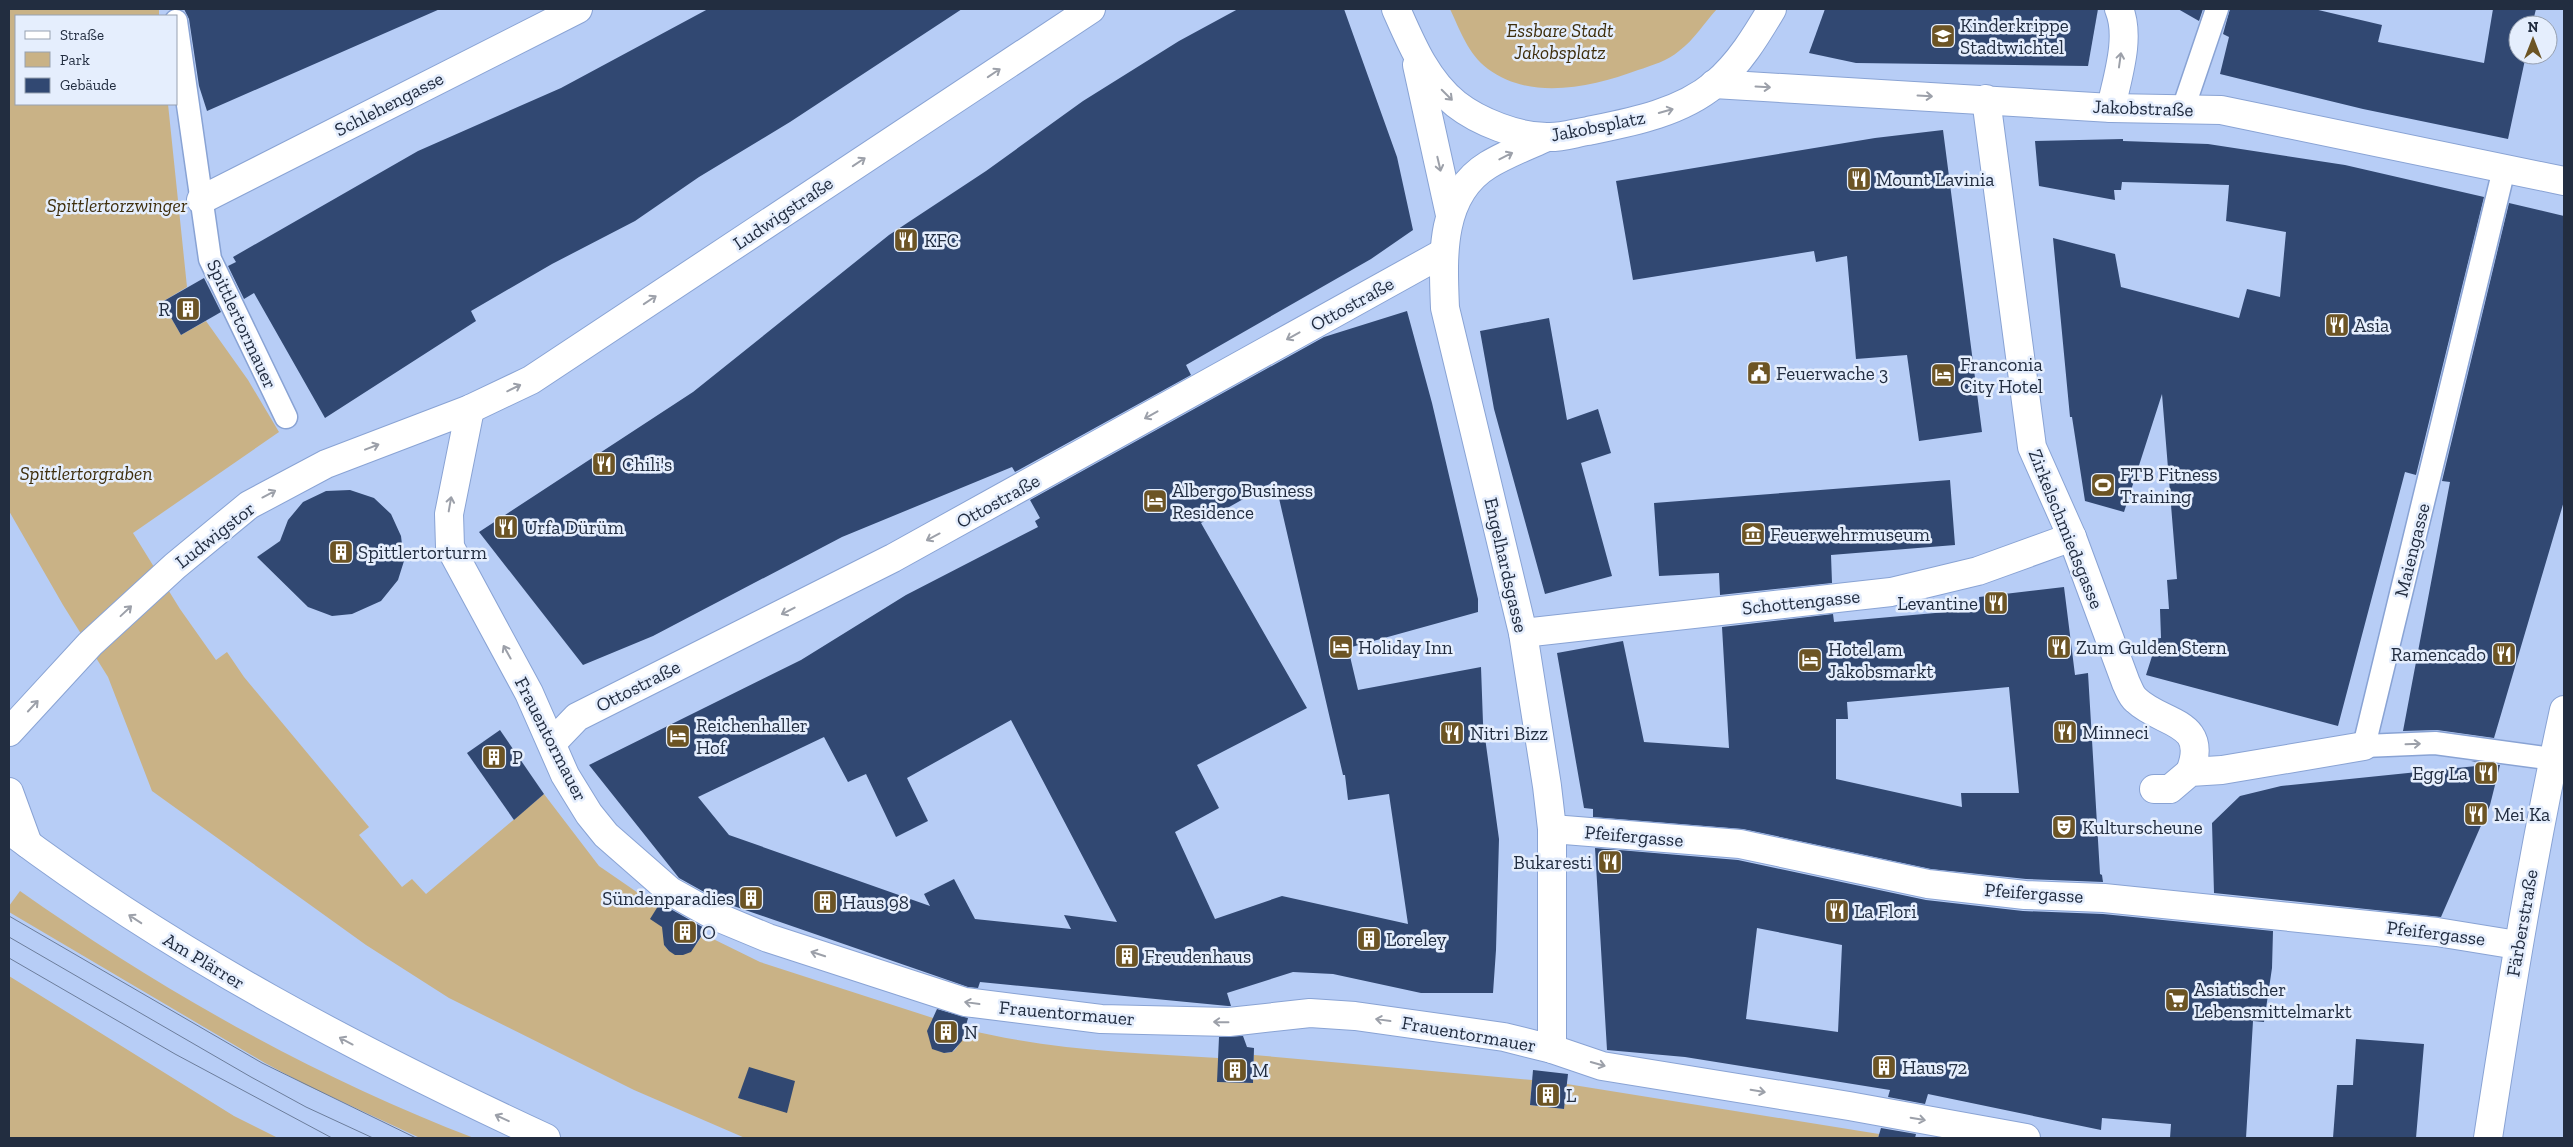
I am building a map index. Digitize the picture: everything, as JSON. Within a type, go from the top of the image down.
[{"type":"street","name":"Schlehengasse","points":[[201,200],[578,9]]},
{"type":"street","name":"Ludwigstraße","points":[[470,409],[531,380],[1091,9]]},
{"type":"street","name":"Jakobsplatz","points":[[1396,9],[1413,48],[1439,87],[1455,104],[1474,117],[1500,127],[1547,137],[1624,124],[1674,109],[1714,84],[1752,41],[1772,9]]},
{"type":"street","points":[[2111,108],[2120,60],[2123,20],[2119,9]]},
{"type":"street","name":"Jakobsplatz","points":[[1413,48],[1450,215]]},
{"type":"street","name":"Jakobstraße","points":[[1714,84],[2111,108],[2221,110],[2564,181]]},
{"type":"street","name":"Zirkelschmiedsgasse","points":[[1986,99],[2032,447],[2072,537],[2134,700],[2172,719],[2190,734],[2195,755],[2190,772]]},
{"type":"street","name":"Engelhardsgasse","points":[[1547,137],[1487,165],[1470,180],[1459,195],[1450,215],[1443,253],[1445,308],[1523,633],[1552,829],[1552,1049]]},
{"type":"street","name":"Ottostraße","points":[[552,743],[577,717],[918,545],[1443,253]]},
{"type":"street","name":"Ludwigstor","points":[[9,732],[90,644],[175,566],[249,505],[326,464],[470,409]]},
{"type":"street","name":"Frauentormauer","points":[[470,409],[449,514],[450,547],[529,693],[565,775],[600,828],[670,891],[715,916],[768,938],[965,1002],[1101,1019],[1229,1022],[1310,1013],[1355,1016],[1504,1038],[1552,1049],[1602,1066],[1849,1106],[2026,1138]]},
{"type":"street","name":"Schottengasse","points":[[1523,633],[1891,592],[1978,572],[2072,537]]},
{"type":"street","name":"Färberstraße","points":[[2488,1138],[2518,944],[2555,790],[2553,759],[2564,710]]},
{"type":"street","points":[[2154,789],[2170,788],[2190,772],[2222,770],[2364,746]]},
{"type":"street","name":"Am Plärrer","points":[[9,792],[15,838],[191,955],[390,1064],[546,1138]]},
{"type":"street","name":"Pfeifergasse","points":[[1552,829],[1740,844],[1834,865],[1957,887],[2025,895],[2104,898],[2437,932],[2518,944]]},
{"type":"lane","points":[[2183,109],[2217,9]]},
{"type":"lane","name":"Spittlertormauer","points":[[178,35],[210,259],[286,417]]},
{"type":"lane","name":"Maiengasse","points":[[2364,746],[2504,169]]},
{"type":"lane","points":[[2364,746],[2435,743],[2553,759]]},
{"type":"green space","points":[[9,9],[159,9],[159,15],[15,15],[15,105],[168,105],[187,287],[162,302],[181,335],[206,321],[248,380],[279,432],[133,533],[180,609],[216,660],[227,652],[244,677],[369,827],[359,835],[402,887],[412,879],[426,894],[544,794],[599,866],[673,917],[664,945],[669,951],[680,954],[689,952],[703,934],[760,962],[933,1018],[937,1050],[944,1052],[949,1053],[959,1045],[965,1029],[1028,1042],[1091,1050],[1218,1058],[1218,1082],[1253,1083],[1254,1055],[1532,1080],[1530,1105],[1564,1109],[1567,1084],[1879,1134],[1878,1138],[745,1138],[634,1090],[449,998],[366,945],[152,791],[108,677],[63,605],[9,511]]},
{"type":"green space","name":"Essbare Stadt Jakobsplatz","points":[[1450,9],[1717,9],[1690,42],[1665,60],[1601,82],[1582,86],[1542,88],[1523,85],[1505,79],[1481,63],[1470,49]]},
{"type":"green space","points":[[20,891],[128,963],[239,1028],[296,1059],[355,1087],[414,1114],[474,1138],[420,1138],[306,1085],[265,1063],[9,912],[9,906]]},
{"type":"green space","points":[[9,976],[234,1116],[278,1138],[9,1138]]},
{"type":"building","points":[[184,9],[440,9],[207,111],[199,86],[189,19]]},
{"type":"building","points":[[708,9],[962,9],[790,122],[699,177],[635,221],[552,264],[471,311],[476,321],[325,418],[254,293],[244,299],[228,266],[236,262],[233,257],[418,151],[561,88]]},
{"type":"building","points":[[1238,9],[1344,9],[1397,157],[1413,230],[1371,259],[1186,365],[1191,375],[1015,472],[1012,467],[842,537],[653,636],[583,665],[479,532],[693,392],[889,235],[986,171],[1083,101],[1179,41]]},
{"type":"building","points":[[1825,9],[2098,9],[2088,66],[1856,63],[1809,53]]},
{"type":"building","points":[[2178,9],[2203,9],[2199,21]]},
{"type":"building","points":[[2230,9],[2314,9],[2382,25],[2378,42],[2484,63],[2493,9],[2536,9],[2534,15],[2508,15],[2508,65],[2524,65],[2508,139],[2363,109],[2220,74],[2229,37],[2223,34]]},
{"type":"building","points":[[1943,130],[1982,432],[1919,441],[1907,355],[1856,359],[1847,256],[1816,262],[1814,251],[1633,280],[1616,181],[1875,138]]},
{"type":"building","points":[[2123,139],[2123,141],[2208,144],[2345,165],[2484,197],[2416,475],[2405,472],[2338,726],[2146,675],[2153,653],[2152,639],[2161,638],[2160,609],[2169,609],[2167,580],[2177,579],[2162,394],[2124,512],[2085,501],[2072,417],[2070,417],[2053,238],[2115,254],[2121,287],[2239,318],[2247,289],[2280,297],[2286,232],[2226,221],[2229,185],[2122,182],[2121,190],[2114,190],[2115,200],[2039,186],[2035,141]]},
{"type":"building","points":[[2509,203],[2564,216],[2564,501],[2494,738],[2437,730],[2403,731],[2450,482],[2442,481]]},
{"type":"building","name":"R","points":[[204,278],[221,312],[181,335],[162,302]]},
{"type":"building","points":[[1407,311],[1432,403],[1478,599],[1478,612],[1348,648],[1358,690],[1481,667],[1483,723],[1499,839],[1493,993],[1421,993],[1333,974],[1293,972],[1227,993],[1231,1006],[980,982],[978,988],[968,987],[722,902],[679,878],[589,765],[801,660],[906,595],[1038,527],[1035,521],[1040,518],[1030,500],[1324,337]],"holes":[[[1275,481],[1343,775],[1345,775],[1348,800],[1389,794],[1408,924],[1282,896],[1215,919],[1175,832],[1219,808],[1197,765],[1307,708],[1201,523]],[[1011,720],[1117,922],[1064,915],[1071,929],[975,919],[954,879],[924,894],[930,906],[729,835],[698,797],[824,737],[848,782],[866,774],[896,837],[928,821],[907,778]]]},
{"type":"building","points":[[1549,318],[1567,420],[1598,409],[1611,453],[1581,463],[1612,576],[1545,594],[1494,409],[1480,331]]},
{"type":"building","points":[[1950,480],[1955,545],[1831,555],[1832,583],[1720,595],[1719,573],[1659,576],[1654,503]]},
{"type":"building","name":"Spittlertorturm","points":[[350,490],[374,498],[391,514],[401,536],[404,561],[398,580],[381,601],[352,614],[332,616],[308,607],[257,557],[280,541],[288,520],[303,502],[326,491]]},
{"type":"building","points":[[2064,587],[2075,675],[2088,673],[2100,874],[2102,875],[2103,882],[2026,879],[1931,869],[1743,829],[1593,817],[1593,809],[1584,808],[1557,653],[1623,641],[1644,742],[1729,748],[1722,627],[1833,614],[1834,622],[1980,609],[1979,597]],"holes":[[[2009,687],[2019,793],[1961,793],[1962,807],[1836,779],[1836,719],[1848,719],[1847,702]]]},
{"type":"building","points":[[500,730],[544,794],[514,820],[467,753]]},
{"type":"building","points":[[2471,761],[2487,763],[2486,765]]},
{"type":"building","points":[[2500,765],[2490,805],[2441,917],[2214,893],[2212,823],[2240,796],[2281,786]]},
{"type":"building","points":[[1595,848],[1738,860],[1926,900],[2023,911],[2103,914],[2273,931],[2272,968],[2264,1022],[2253,1021],[2246,1138],[2170,1138],[2171,1124],[2102,1118],[2101,1130],[1928,1094],[1925,1104],[1888,1097],[1890,1090],[1685,1057],[1607,1050]],"holes":[[[1757,928],[1842,945],[1838,1032],[1746,1019]]]},
{"type":"building","name":"O","points":[[660,903],[706,929],[691,952],[675,955],[664,945],[662,927],[650,919]]},
{"type":"building","name":"N","points":[[937,1009],[968,1018],[962,1041],[952,1052],[944,1053],[932,1049],[927,1031]]},
{"type":"building","name":"M","points":[[1243,1036],[1247,1047],[1254,1048],[1253,1083],[1217,1082],[1219,1037]]},
{"type":"building","points":[[2356,1039],[2424,1044],[2416,1138],[2333,1138],[2337,1085],[2353,1085]]},
{"type":"building","points":[[749,1067],[795,1081],[787,1113],[738,1098]]},
{"type":"building","name":"L","points":[[1533,1070],[1568,1074],[1564,1109],[1530,1105]]},
{"type":"building","points":[[1881,1128],[1916,1134],[1915,1138],[1878,1138]]},
{"type":"tram line","points":[[9,916],[262,1063],[416,1138]]},
{"type":"tram line","points":[[9,937],[251,1077],[306,1107],[373,1138]]},
{"type":"tram line","points":[[9,958],[175,1054],[332,1138]]},
{"type":"place","name":"Kinderkrippe Stadtwichtel","points":[[1943,36]]},
{"type":"place","name":"Mount Lavinia","points":[[1859,179]]},
{"type":"place","name":"KFC","points":[[906,240]]},
{"type":"place","name":"R","points":[[188,309]]},
{"type":"place","name":"Asia","points":[[2337,325]]},
{"type":"place","name":"Feuerwache 3","points":[[1759,373]]},
{"type":"place","name":"Franconia City Hotel","points":[[1943,375]]},
{"type":"place","name":"Chili's","points":[[604,464]]},
{"type":"place","name":"FTB Fitness Training","points":[[2103,485]]},
{"type":"place","name":"Albergo Business Residence","points":[[1155,501]]},
{"type":"place","name":"Urfa Dürüm","points":[[506,527]]},
{"type":"place","name":"Feuerwehrmuseum","points":[[1753,534]]},
{"type":"place","name":"Spittlertorturm","points":[[341,552]]},
{"type":"place","name":"Levantine","points":[[1996,603]]},
{"type":"place","name":"Holiday Inn","points":[[1341,647]]},
{"type":"place","name":"Zum Gulden Stern","points":[[2059,647]]},
{"type":"place","name":"Ramencado","points":[[2504,654]]},
{"type":"place","name":"Hotel am Jakobsmarkt","points":[[1810,660]]},
{"type":"place","name":"Minneci","points":[[2065,732]]},
{"type":"place","name":"Nitri Bizz","points":[[1452,733]]},
{"type":"place","name":"Reichenhaller Hof","points":[[678,736]]},
{"type":"place","name":"P","points":[[494,757]]},
{"type":"place","name":"Egg La","points":[[2486,773]]},
{"type":"place","name":"Mei Ka","points":[[2476,814]]},
{"type":"place","name":"Kulturscheune","points":[[2064,827]]},
{"type":"place","name":"Bukaresti","points":[[1610,862]]},
{"type":"place","name":"Sündenparadies","points":[[751,898]]},
{"type":"place","name":"Haus 98","points":[[825,902]]},
{"type":"place","name":"La Flori","points":[[1837,911]]},
{"type":"place","name":"O","points":[[685,932]]},
{"type":"place","name":"Loreley","points":[[1369,939]]},
{"type":"place","name":"Freudenhaus","points":[[1127,956]]},
{"type":"place","name":"Asiatischer Lebensmittelmarkt","points":[[2177,1000]]},
{"type":"place","name":"N","points":[[946,1032]]},
{"type":"place","name":"Haus 72","points":[[1884,1067]]},
{"type":"place","name":"M","points":[[1235,1070]]},
{"type":"place","name":"L","points":[[1548,1095]]},
{"type":"park label","name":"Spittlertorzwinger","points":[[117,205]]},
{"type":"park label","name":"Spittlertorgraben","points":[[86,473]]}]
